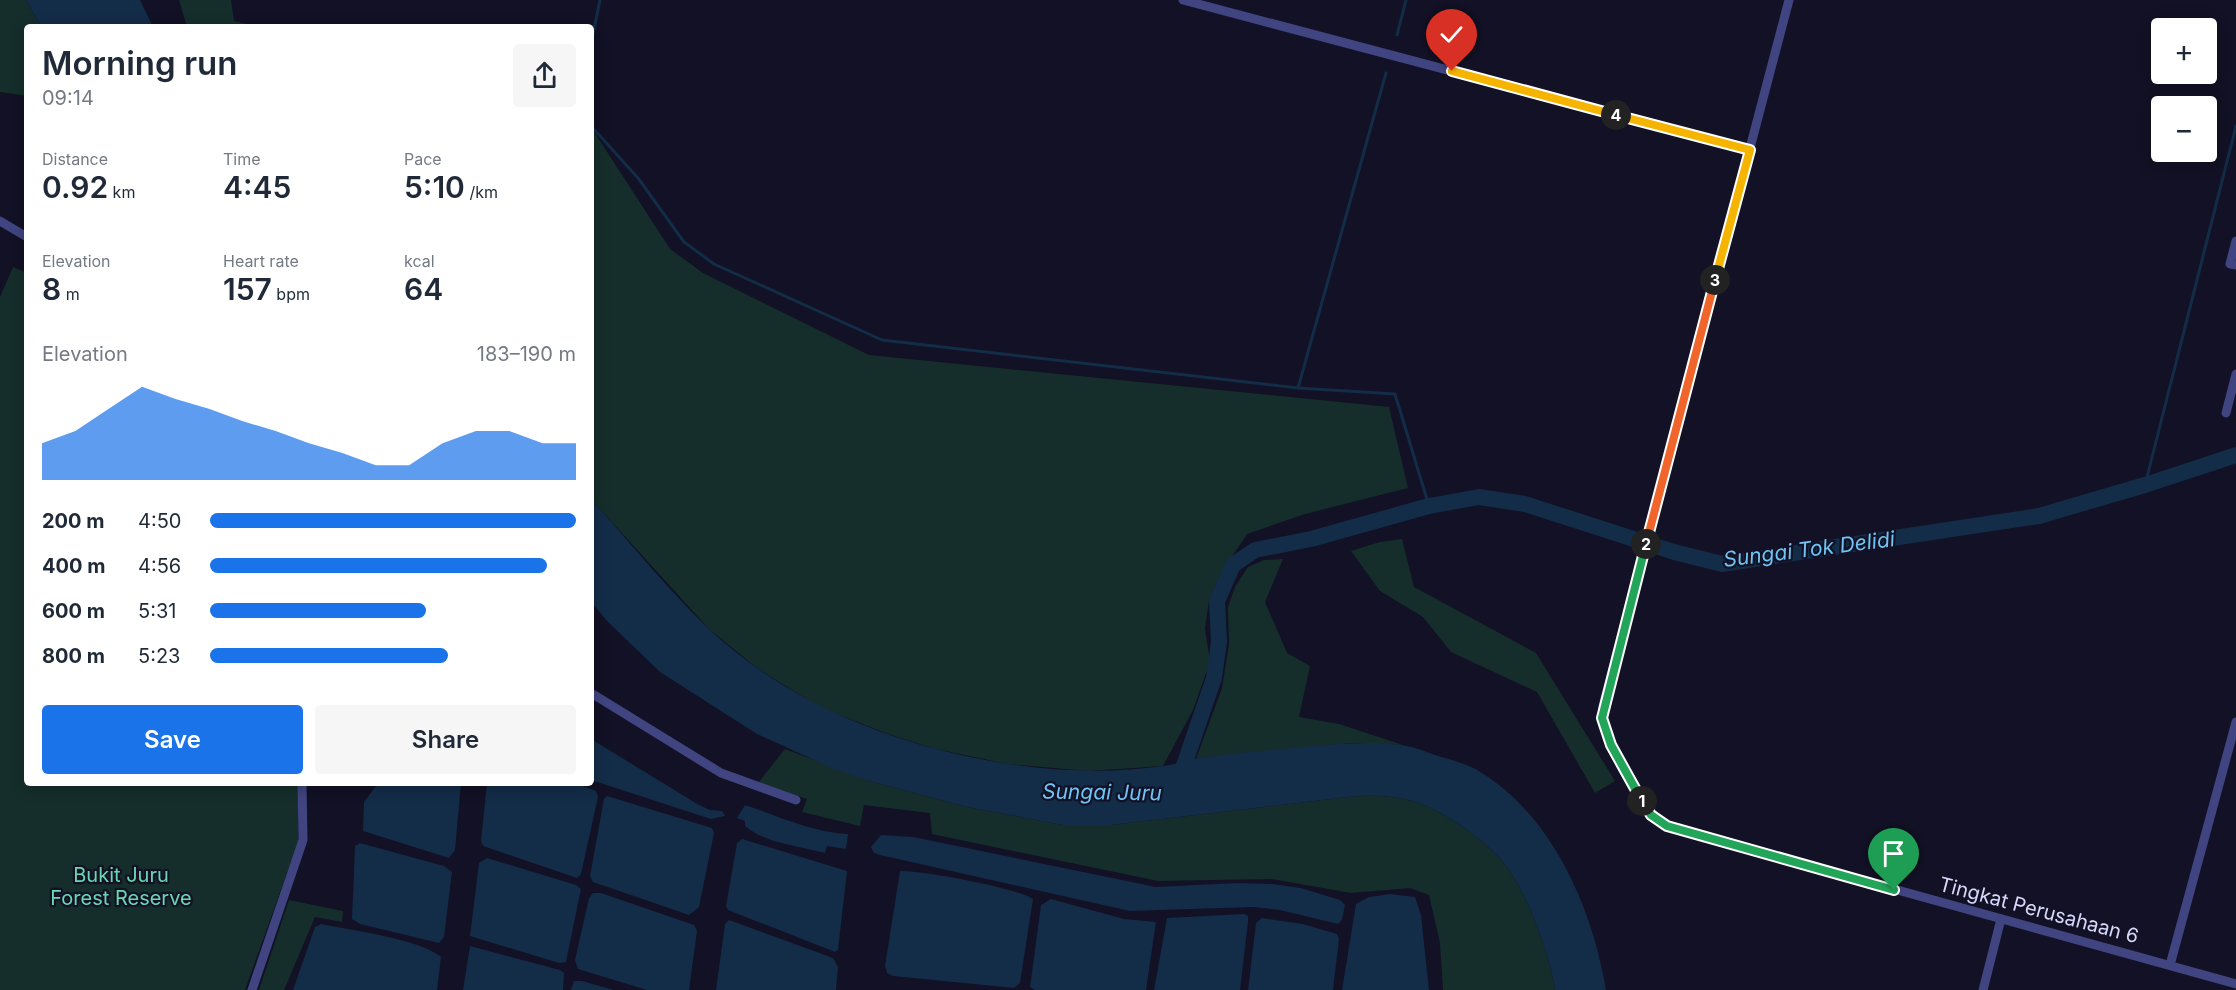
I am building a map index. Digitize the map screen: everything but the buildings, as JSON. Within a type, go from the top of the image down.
[{"type":"street","points":[[1184,0],[1750,150]]},
{"type":"street","name":"Tingkat Perusahaan 6","points":[[1789,0],[1602,718],[1611,745],[1651,815],[1667,826],[2236,984]]},
{"type":"street","points":[[0,221],[24,235]]},
{"type":"street","points":[[2233,265],[2236,241]]},
{"type":"street","points":[[2236,374],[2226,413],[2236,409]]},
{"type":"street","points":[[594,695],[722,773],[796,800]]},
{"type":"street","points":[[2170,964],[2236,722]]},
{"type":"street","points":[[252,990],[303,840],[302,786]]},
{"type":"street","points":[[1983,990],[2001,919]]},
{"type":"green space","points":[[0,0],[26,0],[39,24],[24,24],[24,96],[0,92]]},
{"type":"green space","points":[[179,0],[231,0],[234,21],[246,24],[186,24]]},
{"type":"green space","points":[[594,132],[670,249],[703,273],[869,355],[1389,407],[1408,488],[1305,514],[1247,534],[1220,575],[1209,600],[1205,629],[1210,662],[1193,710],[1163,766],[1089,771],[1007,764],[936,749],[891,735],[821,708],[757,668],[709,629],[594,502]]},
{"type":"green space","name":"Bukit Juru Forest Reserve","points":[[13,267],[24,272],[24,786],[298,786],[298,842],[245,990],[0,990],[0,297]]},
{"type":"green space","points":[[1402,539],[1414,587],[1536,653],[1615,781],[1595,793],[1537,692],[1451,652],[1423,617],[1380,591],[1351,551],[1380,542]]},
{"type":"green space","points":[[1283,559],[1265,602],[1287,653],[1310,666],[1299,717],[1339,724],[1403,745],[1351,743],[1196,759],[1222,688],[1229,644],[1228,607],[1235,587],[1248,567],[1264,560]]},
{"type":"green space","points":[[785,749],[873,782],[967,807],[1063,825],[1111,825],[1356,796],[1388,797],[1412,801],[1436,810],[1461,826],[1485,844],[1503,862],[1512,874],[1536,923],[1555,990],[1443,990],[1440,943],[1429,895],[1410,888],[1351,893],[1272,879],[1158,881],[932,834],[930,813],[864,805],[860,826],[802,812],[807,799],[758,783]]},
{"type":"green space","points":[[289,900],[343,911],[342,922],[315,917],[284,990],[259,990]]},
{"type":"water","points":[[26,0],[140,0],[152,24],[39,24]]},
{"type":"water","name":"Sungai Juru","points":[[594,502],[678,598],[733,650],[786,687],[814,702],[902,739],[989,761],[1047,769],[1106,771],[1135,769],[1226,754],[1355,743],[1409,746],[1460,762],[1482,773],[1507,792],[1530,814],[1549,840],[1580,898],[1600,960],[1606,990],[1555,990],[1536,923],[1512,874],[1485,844],[1436,810],[1423,805],[1404,799],[1356,796],[1111,825],[1063,825],[967,807],[834,769],[757,734],[660,672],[606,620],[594,605]]},
{"type":"water","points":[[594,741],[699,805],[710,810],[722,811],[725,816],[711,819],[594,781]]},
{"type":"water","points":[[376,786],[461,786],[455,850],[449,858],[363,831],[364,802]]},
{"type":"water","points":[[487,786],[583,786],[596,791],[598,797],[581,874],[577,878],[483,846],[481,841]]},
{"type":"water","points":[[607,796],[712,828],[714,833],[699,907],[689,915],[593,882],[590,876],[604,799]]},
{"type":"water","points":[[745,805],[808,827],[848,834],[846,849],[827,846],[825,853],[762,836],[745,826],[745,821],[737,818]]},
{"type":"water","points":[[881,835],[913,837],[1156,887],[1237,883],[1272,884],[1301,888],[1340,900],[1345,905],[1342,920],[1338,924],[1280,910],[1253,907],[1130,911],[880,855],[874,853],[871,847]]},
{"type":"water","points":[[742,839],[847,871],[838,950],[835,952],[728,910],[726,906],[737,843]]},
{"type":"water","points":[[360,843],[444,866],[452,872],[444,937],[439,943],[360,924],[352,919],[355,846]]},
{"type":"water","points":[[487,858],[576,885],[581,889],[566,962],[559,963],[470,936],[479,863]]},
{"type":"water","points":[[900,871],[968,880],[1033,899],[1020,983],[1014,988],[893,976],[887,973],[885,966]]},
{"type":"water","points":[[593,893],[601,893],[694,925],[697,931],[689,990],[647,990],[578,969],[575,960],[589,898]]},
{"type":"water","points":[[1390,894],[1415,897],[1421,915],[1429,990],[1342,990],[1356,904],[1369,897]]},
{"type":"water","points":[[1051,899],[1124,919],[1156,922],[1146,990],[1035,990],[1030,987],[1041,905]]},
{"type":"water","points":[[1244,914],[1248,916],[1248,922],[1240,990],[1154,990],[1167,918]]},
{"type":"water","points":[[1262,918],[1303,924],[1337,934],[1339,939],[1333,990],[1248,990],[1256,923]]},
{"type":"water","points":[[729,920],[833,958],[838,967],[836,990],[716,990],[725,924]]},
{"type":"water","points":[[321,924],[401,940],[431,951],[441,957],[437,990],[293,990],[315,927]]},
{"type":"water","points":[[470,946],[560,970],[564,973],[563,990],[463,990]]},
{"type":"water","points":[[574,981],[582,981],[614,990],[571,990]]},
{"type":"waterway","points":[[594,29],[600,0]]},
{"type":"waterway","points":[[1397,35],[1406,0]]},
{"type":"waterway","points":[[1298,388],[1386,73]]},
{"type":"waterway","points":[[2145,485],[2236,126]]},
{"type":"waterway","points":[[594,129],[638,178],[684,242],[714,264],[882,340],[1298,388],[1395,394],[1429,506]]},
{"type":"waterway","name":"Sungai Tok Delidi","points":[[1179,780],[1214,678],[1219,642],[1217,601],[1233,565],[1255,550],[1311,539],[1429,506],[1479,497],[1525,504],[1674,552],[1722,564],[2039,516],[2236,455]]},
{"type":"route","points":[[1452,71],[1750,150],[1603,706],[1603,725],[1611,745],[1645,807],[1657,821],[1762,854],[1894,890]]}]
